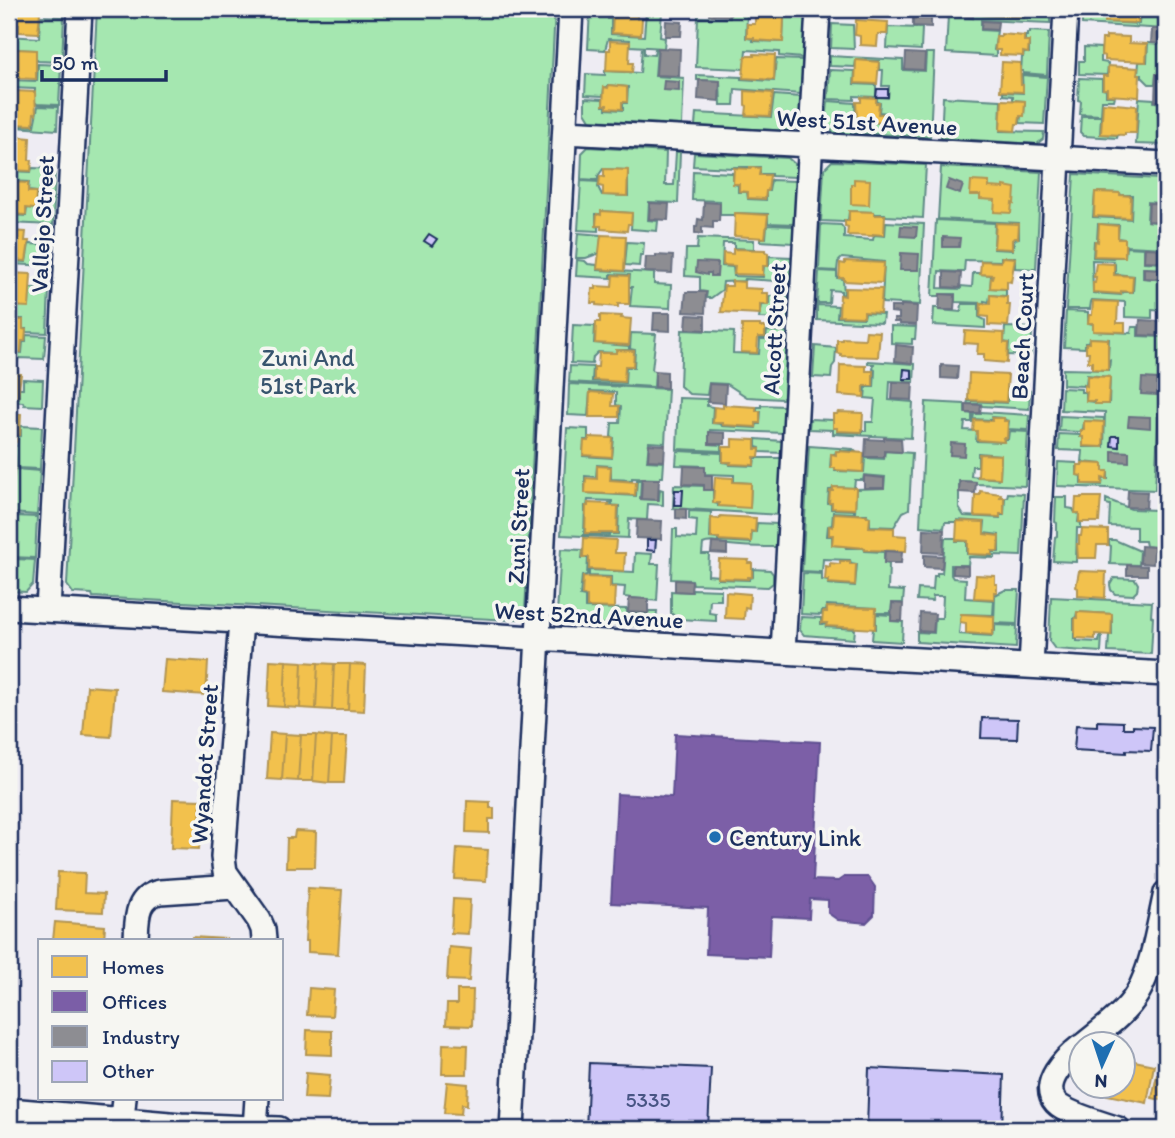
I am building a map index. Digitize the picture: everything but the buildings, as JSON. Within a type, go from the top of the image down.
[{"type":"street","name":"Vallejo Street","points":[[48,610],[80,9]]},
{"type":"street","name":"Zuni Street","points":[[512,1129],[571,9]]},
{"type":"street","name":"Alcott Street","points":[[783,652],[818,9]]},
{"type":"street","name":"Beach Court","points":[[1031,666],[1066,9]]},
{"type":"street","name":"West 51st Avenue","points":[[565,132],[1166,164]]},
{"type":"street","name":"West 52nd Avenue","points":[[9,608],[1166,674]]},
{"type":"street","name":"Wyandot Street","points":[[241,621],[223,857],[225,872],[259,920],[264,939]]},
{"type":"street","points":[[136,939],[139,907],[149,895],[234,887]]},
{"type":"street","points":[[1101,1030],[1137,994],[1148,966],[1166,892]]},
{"type":"street","points":[[1066,1060],[1057,1070],[1052,1082],[1052,1093],[1057,1104],[1066,1110],[1118,1129]]},
{"type":"street","points":[[255,1129],[257,1100]]},
{"type":"street","points":[[9,1110],[123,1109],[181,1125],[279,1129]]},
{"type":"green space","name":"Zuni And 51st Park","points":[[97,9],[555,9],[525,612],[522,617],[510,620],[93,597],[92,594],[73,593],[67,585]]},
{"type":"green space","points":[[590,9],[608,9],[611,34],[644,36],[646,11],[662,12],[660,37],[665,38],[664,48],[630,46],[630,40],[608,39],[605,50],[588,49]]},
{"type":"green space","points":[[731,9],[806,9],[803,58],[779,56],[779,52],[746,50],[744,69],[696,67],[698,17],[730,18]],"holes":[[[747,13],[784,17],[783,42],[753,41],[746,38]]]},
{"type":"green space","points":[[833,9],[913,9],[913,16],[833,12]]},
{"type":"green space","points":[[977,9],[984,9],[983,15],[1024,18],[1024,9],[1050,9],[1050,23],[981,20],[981,30],[997,31],[994,50],[996,56],[946,53],[948,15],[973,18]]},
{"type":"green space","points":[[1082,9],[1100,9],[1099,17],[1105,18],[1105,22],[1139,24],[1140,9],[1166,9],[1166,29],[1082,24]]},
{"type":"green space","points":[[40,16],[64,17],[62,62],[38,61],[36,50],[9,49],[9,36],[39,38]]},
{"type":"green space","points":[[832,24],[853,25],[854,49],[831,48]]},
{"type":"green space","points":[[888,27],[922,28],[921,50],[887,48]]},
{"type":"green space","points":[[1030,31],[1049,32],[1047,75],[1021,71],[1022,57],[1024,53],[1029,53],[1029,41],[1025,41],[1025,36]]},
{"type":"green space","points":[[1148,43],[1166,44],[1166,74],[1156,74],[1155,84],[1149,84],[1142,74],[1138,74],[1139,62],[1147,62]]},
{"type":"green space","points":[[1084,47],[1101,48],[1101,62],[1108,63],[1107,75],[1079,74],[1079,61],[1084,61]]},
{"type":"green space","points":[[642,48],[644,54],[654,55],[657,49],[655,76],[684,78],[682,125],[590,120],[585,112],[585,98],[603,99],[606,109],[623,110],[623,103],[627,103],[628,87],[608,85],[604,87],[603,96],[585,95],[586,74],[605,75],[605,71],[640,73]]},
{"type":"green space","points":[[926,53],[934,53],[930,137],[857,133],[858,122],[887,123],[887,113],[879,112],[880,103],[877,102],[877,97],[888,98],[889,86],[882,86],[883,70],[879,70],[879,61],[856,60],[855,67],[830,66],[830,56],[903,60],[903,70],[925,71]]},
{"type":"green space","points":[[776,59],[803,60],[801,94],[735,89],[734,105],[721,105],[720,81],[697,80],[697,75],[774,81]]},
{"type":"green space","points":[[38,64],[61,65],[59,105],[37,104],[35,89],[12,88],[9,96],[9,80],[37,81]]},
{"type":"green space","points":[[830,70],[855,71],[854,84],[876,85],[876,97],[828,99]]},
{"type":"green space","points":[[1022,75],[1047,77],[1044,124],[1020,123],[1021,116],[1024,116],[1025,101],[1013,100],[1013,96],[1003,95],[1003,92],[1023,93]]},
{"type":"green space","points":[[1079,78],[1102,79],[1102,89],[1106,90],[1106,96],[1115,96],[1114,100],[1102,100],[1101,115],[1080,114]]},
{"type":"green space","points":[[774,95],[801,97],[799,125],[791,131],[695,126],[696,113],[771,117]]},
{"type":"green space","points":[[943,97],[1001,100],[1000,131],[1044,132],[1043,139],[1037,144],[941,138]]},
{"type":"green space","points":[[1139,98],[1154,99],[1154,102],[1161,103],[1160,123],[1166,124],[1166,145],[1136,144]]},
{"type":"green space","points":[[828,101],[855,103],[856,134],[834,133],[826,124]]},
{"type":"green space","points":[[38,106],[58,107],[57,130],[15,127],[15,136],[9,136],[9,119],[12,119],[12,125],[34,126]]},
{"type":"green space","points":[[1081,116],[1101,116],[1100,134],[1118,135],[1117,138],[1084,136],[1080,132]]},
{"type":"green space","points":[[588,147],[666,152],[665,185],[674,185],[676,152],[680,152],[678,203],[649,202],[648,220],[658,221],[657,231],[631,229],[632,213],[602,211],[601,214],[596,214],[598,231],[578,230],[581,181],[599,182],[602,195],[628,196],[628,170],[603,169],[598,180],[581,179],[582,153]]},
{"type":"green space","points":[[694,153],[788,158],[797,166],[796,177],[760,174],[760,167],[693,166]]},
{"type":"green space","points":[[832,161],[926,165],[923,218],[849,211],[848,220],[844,222],[821,221],[824,169]]},
{"type":"green space","points":[[941,167],[1041,172],[1036,269],[1015,268],[1015,257],[1001,257],[1001,261],[965,260],[964,272],[939,271],[938,288],[972,287],[973,273],[979,273],[991,275],[990,288],[1006,289],[1006,296],[990,295],[989,302],[984,303],[955,302],[955,294],[932,296],[936,220],[995,223],[994,249],[1012,250],[1015,239],[1019,238],[1019,223],[938,219]]},
{"type":"green space","points":[[32,168],[55,169],[54,197],[37,196],[37,192],[28,191],[29,182],[9,181],[9,171],[31,172]]},
{"type":"green space","points":[[693,171],[733,173],[733,184],[738,185],[738,192],[747,192],[748,199],[766,200],[766,191],[769,191],[771,180],[796,181],[794,224],[768,223],[768,214],[720,215],[720,201],[692,200]]},
{"type":"green space","points":[[1074,174],[1159,179],[1158,203],[1148,202],[1147,221],[1166,223],[1166,248],[1127,246],[1125,239],[1118,238],[1119,225],[1098,224],[1093,257],[1125,257],[1126,247],[1144,248],[1144,262],[1163,263],[1162,269],[1143,268],[1143,278],[1166,280],[1166,311],[1152,310],[1152,318],[1125,317],[1125,302],[1092,300],[1090,309],[1066,309]],"holes":[[[1095,192],[1132,195],[1131,219],[1093,217]],[[1092,260],[1113,261],[1115,274],[1134,276],[1133,292],[1122,292],[1121,295],[1093,293]]]},
{"type":"green space","points":[[36,198],[54,199],[53,225],[9,223],[9,215],[26,216],[27,208],[36,209]]},
{"type":"green space","points":[[886,222],[924,224],[920,305],[882,303],[884,262],[842,258],[838,262],[837,271],[819,270],[821,224],[841,225],[844,238],[873,240],[874,235],[885,236]]},
{"type":"green space","points":[[768,225],[794,226],[793,243],[760,241],[760,238],[766,238]]},
{"type":"green space","points":[[578,233],[601,235],[600,253],[576,258]]},
{"type":"green space","points":[[698,238],[754,240],[754,249],[734,248],[734,243],[723,243],[722,266],[733,267],[734,276],[763,277],[764,266],[769,266],[769,256],[792,257],[790,282],[745,279],[723,282],[722,290],[711,298],[706,298],[707,292],[700,291],[700,277],[685,276],[686,249],[697,249]]},
{"type":"green space","points":[[627,242],[644,243],[639,266],[625,265]]},
{"type":"green space","points":[[29,244],[52,245],[51,266],[9,264],[9,261],[26,262]]},
{"type":"green space","points":[[577,260],[597,265],[597,270],[654,273],[654,284],[671,285],[670,308],[630,306],[630,275],[611,274],[611,278],[576,276]]},
{"type":"green space","points":[[819,271],[837,272],[837,278],[843,279],[844,295],[841,291],[830,290],[829,303],[817,303]]},
{"type":"green space","points":[[30,288],[49,289],[47,333],[26,332],[26,329],[23,329],[23,319],[9,319],[9,306],[29,306]]},
{"type":"green space","points":[[769,296],[789,297],[788,319],[759,318],[761,305],[769,305]]},
{"type":"green space","points":[[962,304],[979,304],[979,317],[985,320],[985,328],[933,325],[934,308],[961,312]]},
{"type":"green space","points":[[817,305],[838,306],[837,317],[864,318],[865,313],[883,314],[882,323],[817,320]]},
{"type":"green space","points":[[1066,311],[1088,312],[1088,323],[1093,324],[1093,331],[1131,333],[1132,327],[1138,327],[1138,336],[1162,337],[1155,490],[1057,486],[1058,462],[1077,463],[1077,475],[1081,476],[1081,484],[1102,485],[1103,479],[1108,479],[1108,472],[1103,471],[1103,464],[1082,462],[1083,451],[1058,450],[1059,434],[1080,435],[1083,437],[1083,447],[1104,447],[1105,412],[1061,410],[1062,388],[1081,389],[1081,392],[1086,392],[1086,401],[1109,404],[1110,377],[1087,375],[1086,385],[1063,385],[1063,369],[1109,370],[1110,360],[1109,339],[1089,338],[1088,342],[1085,342],[1085,348],[1064,347]]},
{"type":"green space","points":[[573,325],[595,326],[594,343],[629,346],[629,350],[616,350],[616,353],[598,352],[593,357],[592,364],[571,363]]},
{"type":"green space","points":[[891,326],[916,327],[912,344],[891,343]]},
{"type":"green space","points":[[1005,327],[1032,328],[1031,356],[1008,355],[1009,343],[1004,342]]},
{"type":"green space","points":[[682,330],[734,332],[733,353],[759,354],[760,339],[766,339],[767,331],[788,332],[784,397],[747,397],[727,384],[709,383],[707,395],[689,394],[680,386]]},
{"type":"green space","points":[[631,333],[656,334],[652,370],[655,371],[654,387],[569,382],[570,366],[593,367],[592,381],[625,383],[626,367],[634,367],[635,350],[630,349]]},
{"type":"green space","points":[[26,335],[46,336],[44,359],[18,358],[17,363],[9,363],[9,352],[22,353]]},
{"type":"green space","points":[[815,346],[836,348],[831,378],[813,377]]},
{"type":"green space","points":[[868,361],[915,364],[914,382],[890,381],[889,400],[913,402],[911,438],[833,434],[833,430],[809,429],[810,419],[833,420],[833,427],[837,428],[837,432],[866,431],[866,422],[873,422],[875,399],[865,398],[866,387],[874,387],[874,364],[868,364]]},
{"type":"green space","points":[[23,379],[43,380],[42,406],[9,401],[9,397],[19,398]]},
{"type":"green space","points":[[569,384],[668,389],[665,443],[649,442],[647,461],[664,462],[663,477],[611,479],[611,466],[597,465],[596,477],[585,476],[585,493],[636,496],[637,480],[641,480],[640,499],[659,500],[660,489],[663,490],[663,505],[648,504],[647,520],[629,519],[628,538],[561,535],[567,428],[588,429],[583,456],[612,458],[612,423],[620,423],[621,406],[616,405],[616,392],[590,391],[588,416],[568,415]],"holes":[[[588,500],[612,501],[609,505],[619,506],[618,534],[584,534],[585,506]]]},
{"type":"green space","points":[[1008,389],[1030,390],[1029,409],[967,404],[968,401],[1007,403]]},
{"type":"green space","points":[[679,398],[707,399],[707,406],[713,407],[712,423],[722,426],[756,428],[757,424],[760,424],[761,411],[757,411],[757,407],[784,406],[783,433],[710,430],[709,444],[722,445],[722,451],[677,449]]},
{"type":"green space","points":[[926,402],[965,404],[965,413],[972,414],[972,422],[965,422],[964,430],[977,431],[976,441],[1004,442],[1004,439],[1008,439],[1009,431],[1028,432],[1025,486],[959,481],[959,508],[964,516],[1000,518],[1000,515],[1004,515],[1005,497],[1008,493],[1024,494],[1021,556],[969,557],[968,565],[951,565],[953,578],[966,579],[965,598],[994,600],[993,615],[961,614],[959,634],[992,636],[995,625],[1017,626],[1016,648],[917,642],[917,632],[934,633],[935,618],[942,618],[943,596],[933,596],[932,601],[917,600],[918,589],[933,590],[934,576],[942,573],[945,538],[967,541],[967,554],[992,556],[993,552],[999,552],[999,535],[984,533],[985,522],[957,520],[945,522],[944,528],[920,526]],"holes":[[[978,453],[1001,455],[1000,479],[971,476],[972,466],[978,466]]]},
{"type":"green space","points":[[981,412],[1029,415],[1028,430],[1008,429],[1009,421],[1004,418],[973,419],[974,414]]},
{"type":"green space","points":[[1060,416],[1104,418],[1104,422],[1084,421],[1080,432],[1059,431]]},
{"type":"green space","points":[[21,426],[42,427],[40,469],[16,468],[15,455],[9,454],[9,446],[17,446]]},
{"type":"green space","points":[[756,439],[782,441],[782,453],[760,452],[760,448],[756,447]]},
{"type":"green space","points":[[809,446],[853,449],[855,451],[836,451],[831,454],[830,468],[835,468],[835,471],[864,472],[865,458],[884,459],[885,451],[912,453],[909,509],[903,512],[894,527],[870,526],[870,517],[867,514],[855,514],[856,489],[884,488],[885,477],[864,475],[863,480],[855,480],[854,488],[833,487],[829,490],[828,503],[831,504],[831,509],[854,510],[854,513],[833,512],[832,525],[828,526],[827,536],[832,536],[832,545],[884,552],[884,563],[889,564],[888,590],[904,591],[903,603],[892,603],[891,613],[876,613],[876,608],[827,605],[826,611],[822,611],[821,615],[801,614],[803,573],[822,574],[822,580],[828,581],[828,584],[855,586],[857,564],[851,563],[850,560],[823,559],[822,572],[802,571]]},
{"type":"green space","points":[[677,451],[722,453],[722,462],[730,465],[754,466],[755,458],[781,458],[779,515],[673,508],[674,485],[704,486],[704,490],[713,490],[713,503],[718,506],[750,507],[751,483],[734,482],[734,475],[705,474],[705,466],[676,465]]},
{"type":"green space","points":[[15,469],[40,471],[37,515],[11,513],[12,498],[9,498],[9,488],[13,488]]},
{"type":"green space","points":[[1056,497],[1067,497],[1067,508],[1079,514],[1078,522],[1081,523],[1081,528],[1077,528],[1076,562],[1053,561],[1057,536]]},
{"type":"green space","points":[[1106,499],[1131,509],[1157,510],[1155,547],[1146,546],[1145,541],[1136,541],[1136,527],[1109,526],[1110,505],[1106,504]]},
{"type":"green space","points":[[689,511],[711,512],[710,538],[718,541],[751,543],[752,532],[756,532],[757,523],[778,524],[777,547],[709,542],[703,544],[702,554],[709,554],[708,575],[718,576],[718,579],[749,580],[753,577],[753,569],[770,570],[773,583],[768,587],[693,584],[692,580],[671,579],[673,529],[677,529],[677,537],[696,538],[697,520],[689,519]]},
{"type":"green space","points":[[15,516],[37,517],[35,558],[11,557],[9,534],[12,534]]},
{"type":"green space","points":[[1109,540],[1140,551],[1139,565],[1110,564]]},
{"type":"green space","points":[[561,549],[583,550],[582,558],[588,558],[587,575],[582,576],[580,596],[585,597],[585,608],[627,609],[627,613],[648,614],[649,611],[657,611],[656,627],[564,622],[560,619],[557,613]]},
{"type":"green space","points":[[635,553],[652,554],[651,564],[659,564],[657,601],[624,597],[625,587],[611,586],[611,577],[589,576],[589,570],[634,572]]},
{"type":"green space","points":[[16,559],[35,560],[33,584],[26,592],[9,591],[9,581],[11,572],[15,572]]},
{"type":"green space","points":[[1114,578],[1135,579],[1138,584],[1137,591],[1133,595],[1115,594],[1110,585]]},
{"type":"green space","points":[[692,589],[721,590],[721,600],[710,600],[709,613],[716,614],[716,621],[678,619],[671,613],[671,591],[692,592]]},
{"type":"green space","points":[[1005,590],[1019,590],[1017,624],[994,623],[995,595]]},
{"type":"green space","points":[[1051,597],[1152,602],[1151,654],[1108,652],[1109,635],[1112,635],[1112,614],[1077,612],[1074,618],[1074,639],[1099,642],[1102,635],[1101,652],[1055,649],[1049,641]]},
{"type":"green space","points":[[876,614],[891,615],[891,621],[903,622],[902,642],[872,640],[873,629],[876,629]]},
{"type":"green space","points":[[801,617],[821,618],[821,624],[826,627],[855,629],[854,639],[804,635],[800,630]]},
{"type":"place","name":"Century Link","points":[[715,837]]}]
